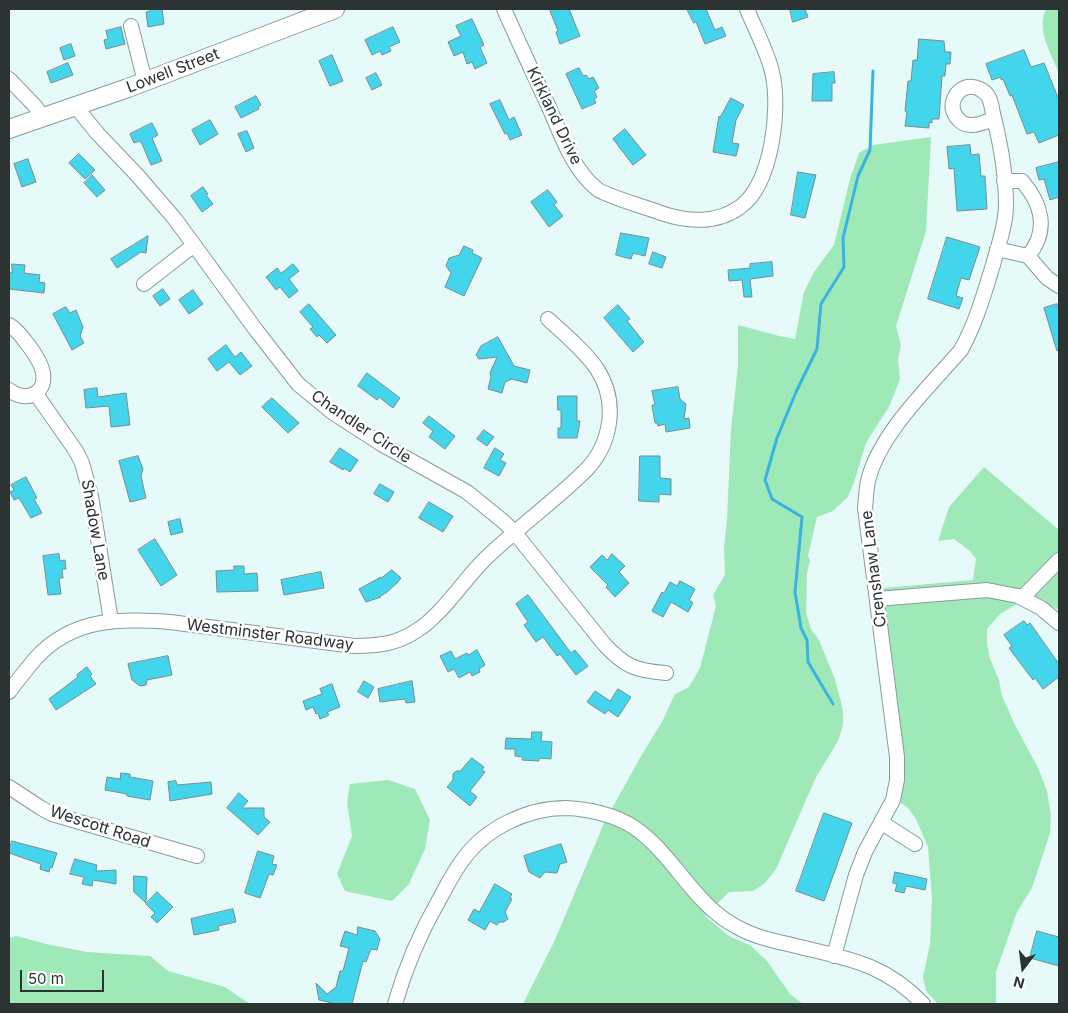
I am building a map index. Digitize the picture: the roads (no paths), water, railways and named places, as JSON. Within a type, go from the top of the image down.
[{"type":"main road","name":"Lowell Street","points":[[9,130],[145,82],[335,9]]},
{"type":"street","name":"Kirkland Drive","points":[[504,9],[570,153],[589,181],[599,191],[672,217],[708,220],[725,216],[742,206],[754,192],[766,165],[772,140],[775,120],[772,72],[747,9]]},
{"type":"street","points":[[131,26],[145,82]]},
{"type":"street","points":[[9,79],[44,118]]},
{"type":"street","name":"Chandler Circle","points":[[76,107],[98,134],[157,198],[298,384],[332,412],[383,445],[467,492],[515,533],[612,653],[634,668],[666,673]]},
{"type":"street","name":"Crenshaw Lane","points":[[834,956],[856,874],[865,852],[893,800],[897,780],[897,758],[865,508],[868,481],[885,440],[961,350],[970,335],[978,315],[998,249],[1006,212],[1001,150],[994,119]]},
{"type":"street","points":[[1004,182],[1022,181],[1039,207],[1040,236],[1037,246],[1028,256]]},
{"type":"street","points":[[144,284],[194,245]]},
{"type":"street","points":[[998,249],[1028,256],[1047,278],[1059,286]]},
{"type":"street","name":"Westminster Roadway","points":[[9,692],[36,658],[66,634],[79,628],[111,620],[170,622],[354,646],[382,646],[403,639],[425,625],[484,560],[591,465],[602,447],[609,426],[609,400],[600,375],[589,359],[548,319]]},
{"type":"street","points":[[9,324],[16,330],[42,368],[42,381],[36,394],[21,396],[9,390]]},
{"type":"street","name":"Shadow Lane","points":[[36,394],[76,451],[87,479],[111,620]]},
{"type":"street","points":[[1022,598],[1059,560]]},
{"type":"street","points":[[877,599],[987,590],[1004,592],[1022,598],[1041,608],[1059,623]]},
{"type":"street","name":"Wescott Road","points":[[9,787],[52,814],[196,856]]},
{"type":"street","points":[[395,1004],[417,939],[463,860],[475,846],[504,825],[520,817],[557,808],[577,808],[597,812],[616,818],[633,827],[651,840],[667,856],[714,912],[740,929],[763,938],[880,970],[899,982],[923,1004]]},
{"type":"street","points":[[882,822],[915,844]]},
{"type":"waterway","points":[[833,704],[808,662],[807,640],[801,628],[795,592],[802,517],[772,499],[765,480],[777,438],[796,392],[817,349],[821,304],[844,267],[843,238],[858,176],[870,150],[873,71]]}]
